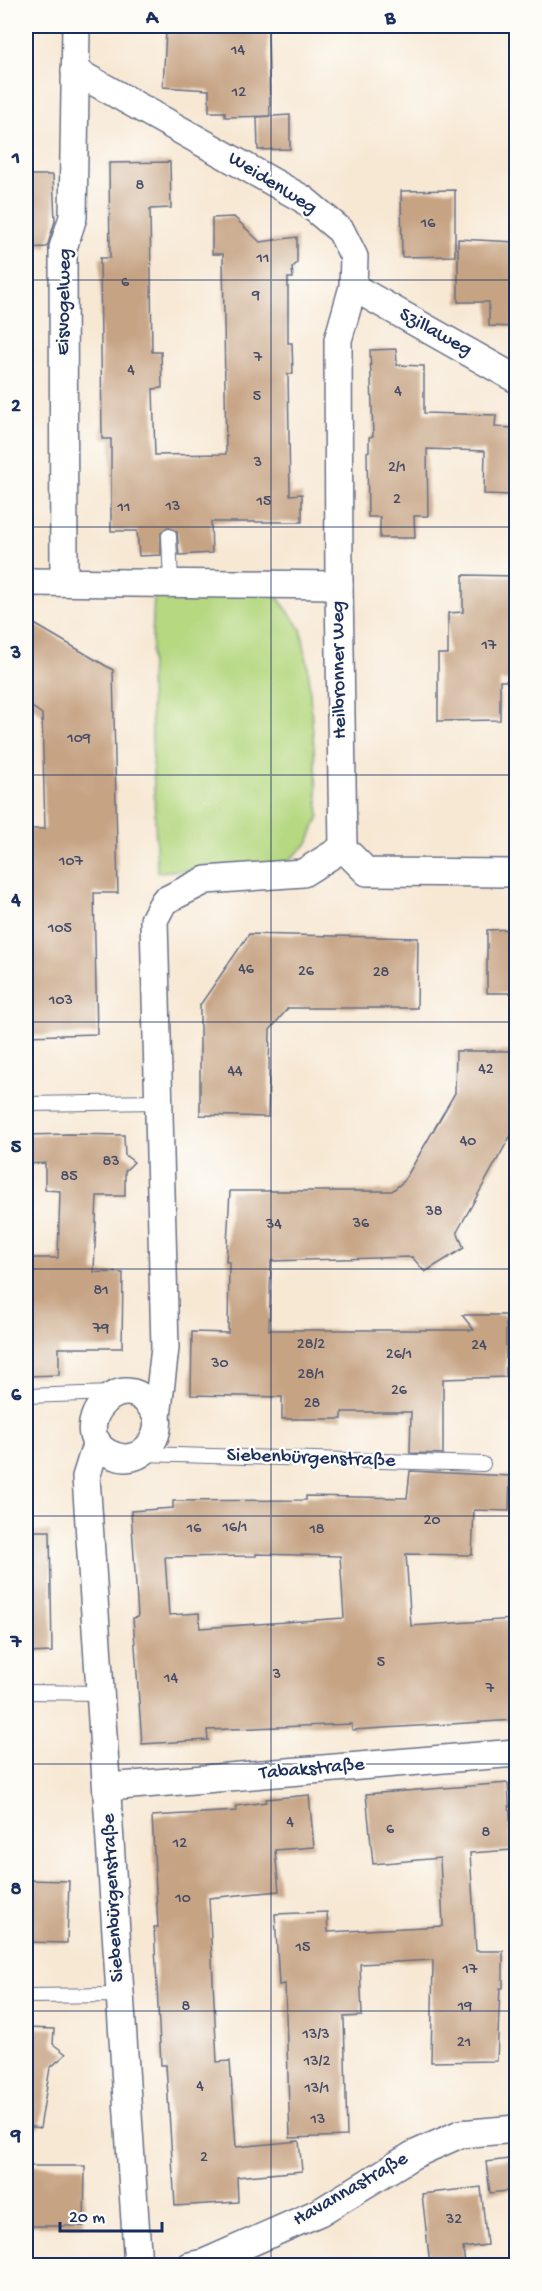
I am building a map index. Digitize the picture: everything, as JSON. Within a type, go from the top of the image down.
[{"type":"street","name":"Eisvogelweg","points":[[64,581],[63,248],[73,217],[76,26]]},
{"type":"street","name":"Weidenweg","points":[[75,71],[303,200],[341,231],[354,257],[353,287],[338,340],[339,585]]},
{"type":"street","name":"Szillaweg","points":[[353,287],[516,379]]},
{"type":"street","name":"Heilbronner Weg","points":[[26,582],[339,585],[343,848]]},
{"type":"street","points":[[140,1454],[150,1446],[156,1435],[165,1348],[154,923],[164,901],[206,880],[303,873],[343,848],[367,872],[516,873]]},
{"type":"street","points":[[117,1393],[130,1393],[143,1398],[151,1405],[157,1417]]},
{"type":"street","name":"Siebenbürgenstraße","points":[[117,1393],[106,1398],[96,1409],[92,1422],[97,1442],[116,1457],[127,1458],[140,1454]]},
{"type":"street","name":"Siebenbürgenstraße","points":[[97,1442],[86,1477],[138,2265]]},
{"type":"street","name":"Tabakstraße","points":[[108,1787],[516,1753]]},
{"type":"street","name":"Havannastraße","points":[[190,2265],[204,2263],[320,2212],[413,2155],[460,2134],[516,2128]]},
{"type":"lane","points":[[169,536],[171,583]]},
{"type":"lane","points":[[26,1104],[159,1102]]},
{"type":"lane","points":[[26,1396],[117,1393]]},
{"type":"lane","name":"Siebenbürgenstraße","points":[[140,1454],[483,1464]]},
{"type":"lane","points":[[26,1692],[102,1693]]},
{"type":"lane","name":"Siebenbürgenstraße","points":[[26,1996],[119,1995]]},
{"type":"green space","points":[[273,591],[301,629],[308,666],[319,816],[308,843],[286,863],[157,872],[150,682],[154,594]]},
{"type":"building","points":[[268,28],[270,116],[225,117],[225,112],[209,112],[209,90],[163,87],[166,30]]},
{"type":"building","points":[[290,115],[290,149],[258,150],[257,117]]},
{"type":"building","points":[[170,162],[171,208],[150,209],[152,352],[161,352],[162,388],[153,389],[155,455],[226,454],[223,254],[212,254],[212,218],[234,217],[260,242],[297,237],[297,263],[292,268],[293,278],[288,278],[288,343],[292,343],[293,374],[288,374],[290,495],[302,494],[302,522],[211,522],[212,553],[179,555],[177,532],[168,527],[161,532],[161,555],[139,556],[137,531],[111,531],[111,439],[102,439],[100,258],[110,258],[109,163]]},
{"type":"building","points":[[26,175],[53,175],[55,221],[47,247],[26,248]]},
{"type":"building","points":[[455,190],[455,256],[402,257],[401,191]]},
{"type":"building","points":[[458,239],[516,242],[516,327],[489,326],[489,302],[458,302]]},
{"type":"building","points":[[396,349],[397,365],[424,366],[424,413],[496,415],[495,427],[516,428],[516,474],[513,474],[512,495],[484,494],[485,451],[427,449],[428,516],[414,516],[415,538],[380,538],[380,517],[368,517],[367,452],[369,451],[369,437],[373,436],[370,350]]},
{"type":"building","points":[[463,575],[516,576],[516,681],[500,681],[500,720],[438,721],[438,654],[448,654],[448,613],[463,612]]},
{"type":"building","points":[[26,619],[113,670],[118,893],[94,893],[97,1034],[26,1036],[26,829],[45,829],[42,714],[26,703]]},
{"type":"building","points":[[516,929],[516,993],[487,993],[487,930]]},
{"type":"building","points":[[249,934],[418,938],[417,1008],[288,1008],[270,1030],[268,1117],[200,1115],[200,1005]]},
{"type":"building","points":[[456,1051],[516,1051],[516,1126],[457,1232],[464,1248],[425,1272],[412,1257],[271,1261],[269,1330],[474,1330],[462,1315],[506,1315],[506,1377],[443,1379],[443,1454],[410,1453],[411,1412],[342,1412],[342,1419],[282,1419],[282,1397],[191,1395],[192,1332],[228,1333],[229,1262],[226,1262],[230,1191],[392,1191],[404,1181],[455,1093]]},
{"type":"building","points":[[26,1135],[124,1135],[125,1155],[134,1162],[125,1171],[125,1196],[97,1196],[94,1272],[123,1273],[122,1348],[59,1348],[59,1375],[26,1376],[26,1258],[58,1258],[60,1191],[45,1190],[45,1163],[26,1164]]},
{"type":"building","points":[[410,1471],[510,1476],[509,1511],[474,1510],[472,1555],[406,1554],[411,1626],[514,1619],[516,1720],[352,1730],[352,1724],[207,1730],[208,1740],[142,1744],[133,1618],[138,1617],[131,1511],[173,1508],[173,1501],[306,1500],[306,1496],[407,1498]],"holes":[[[256,1554],[340,1556],[344,1618],[200,1628],[199,1613],[169,1615],[165,1557],[256,1556]]]},
{"type":"building","points":[[26,1531],[50,1531],[52,1652],[26,1653]]},
{"type":"building","points":[[508,1783],[512,1850],[470,1853],[476,1951],[503,1951],[503,1988],[500,1988],[497,2061],[431,2062],[433,1960],[360,1964],[362,2016],[344,2017],[347,2136],[290,2138],[285,1984],[279,1985],[275,1914],[327,1912],[328,1932],[443,1926],[440,1858],[373,1864],[366,1794]]},
{"type":"building","points":[[309,1795],[314,1847],[275,1850],[279,1891],[209,1898],[217,2062],[230,2061],[236,2147],[299,2141],[302,2171],[237,2177],[238,2202],[175,2206],[166,2065],[161,2065],[154,1927],[158,1927],[152,1816],[237,1811],[236,1806],[266,1802],[266,1799]]},
{"type":"building","points":[[26,1880],[69,1881],[67,1943],[26,1942]]},
{"type":"building","points":[[26,2028],[54,2029],[53,2044],[66,2054],[50,2068],[40,2128],[26,2126]]},
{"type":"building","points":[[516,2158],[516,2190],[490,2193],[486,2162]]},
{"type":"building","points":[[26,2166],[85,2166],[84,2226],[26,2226]]},
{"type":"building","points":[[481,2187],[487,2245],[463,2248],[465,2265],[430,2265],[422,2194]]}]
